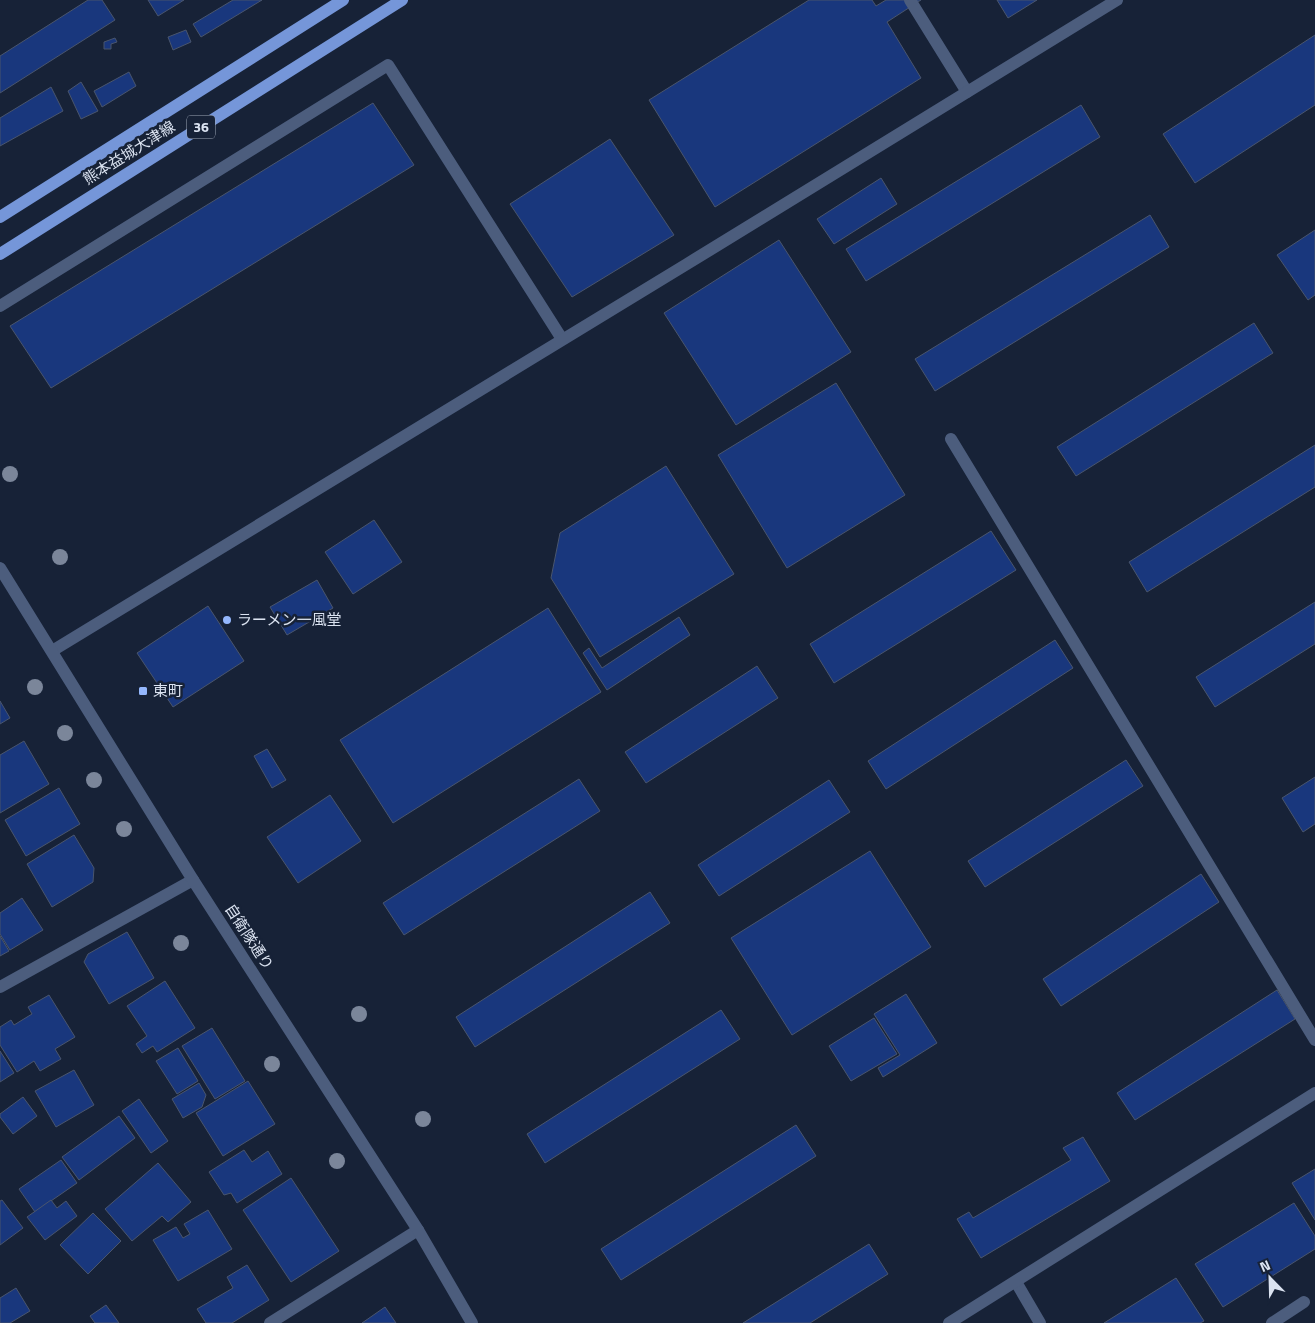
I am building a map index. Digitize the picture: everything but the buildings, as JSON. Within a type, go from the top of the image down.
[{"type":"main road","name":"熊本益城大津線","points":[[0,217],[343,0]]},
{"type":"main road","name":"熊本益城大津線","points":[[0,254],[402,0]]},
{"type":"street","points":[[910,0],[967,92]]},
{"type":"street","points":[[52,651],[1117,0]]},
{"type":"street","points":[[0,306],[388,64],[562,340]]},
{"type":"street","points":[[951,439],[1315,1040]]},
{"type":"street","name":"自衛隊通り","points":[[0,568],[193,880],[418,1230],[472,1323]]},
{"type":"street","points":[[0,988],[193,880]]},
{"type":"street","points":[[950,1323],[1315,1093]]},
{"type":"street","points":[[270,1323],[287,1319],[418,1230]]},
{"type":"street","points":[[1016,1282],[1040,1323]]},
{"type":"street","points":[[1272,1323],[1304,1302]]},
{"type":"place","name":"ラーメン一風堂","points":[[227,620]]},
{"type":"place","name":"東町","points":[[143,691]]}]
